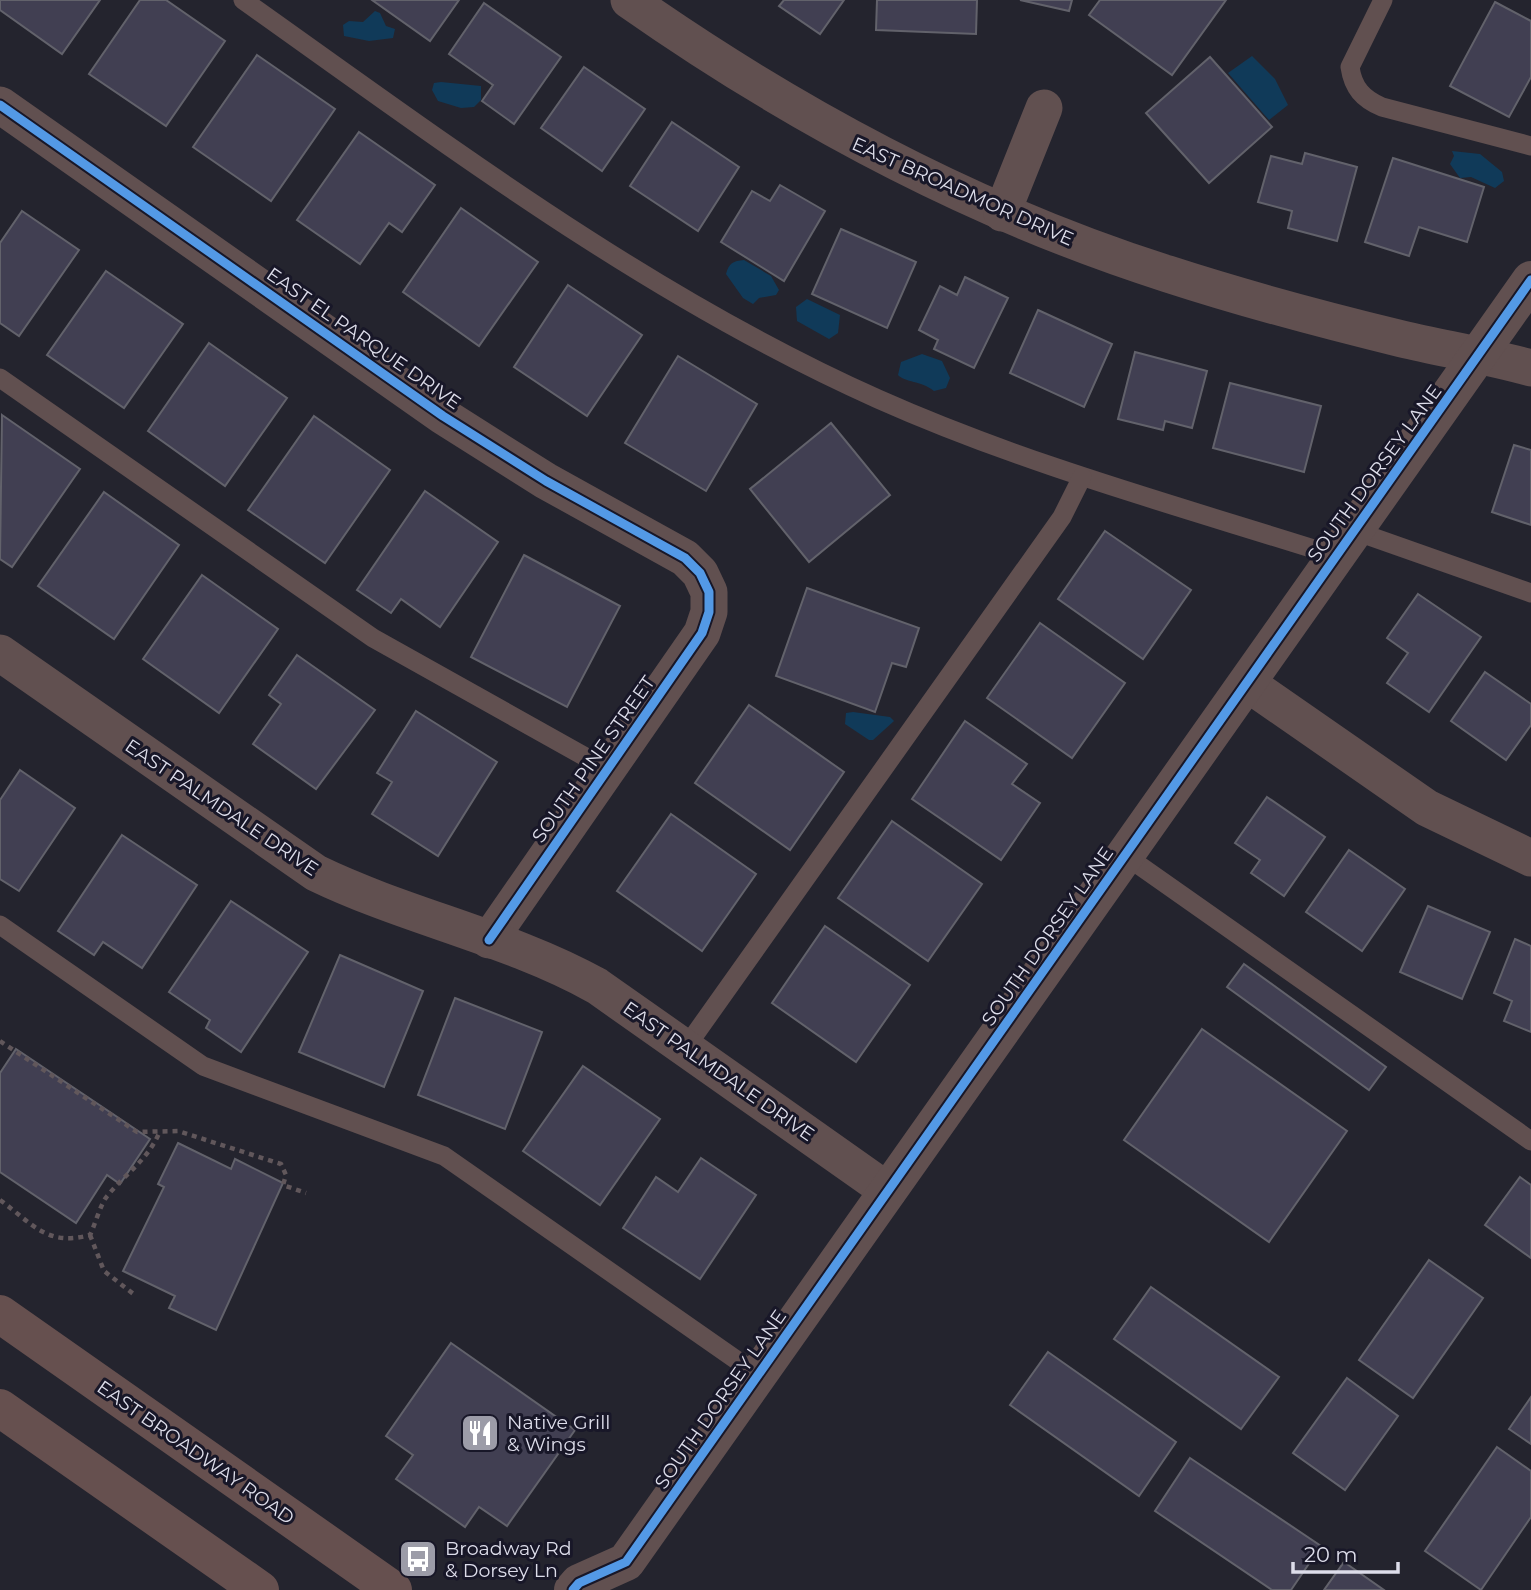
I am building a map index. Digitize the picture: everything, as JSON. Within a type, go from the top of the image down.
[{"type":"main road","name":"EAST BROADWAY ROAD","points":[[0,1314],[393,1590]]},
{"type":"main road","points":[[0,1408],[260,1590]]},
{"type":"street","name":"EAST BROADMOR DRIVE","points":[[629,0],[745,78],[835,131],[1002,212],[1111,255],[1227,292],[1401,338],[1481,354],[1531,368]]},
{"type":"street","name":"EAST EL PARQUE DRIVE","points":[[0,105],[443,416],[546,481],[669,547],[700,573],[709,592]]},
{"type":"street","points":[[1002,212],[1044,108]]},
{"type":"street","name":"SOUTH DORSEY LANE","points":[[573,1590],[579,1583],[626,1576],[758,1375],[1531,280]]},
{"type":"street","name":"SOUTH PINE STREET","points":[[489,940],[702,633],[709,612],[709,592]]},
{"type":"street","name":"EAST PALMDALE DRIVE","points":[[0,653],[316,873],[573,973],[686,1047],[888,1191]]},
{"type":"street","points":[[1247,683],[1427,808],[1531,858]]},
{"type":"lane","points":[[243,0],[569,228],[755,339],[878,399],[1082,477],[1531,593]]},
{"type":"lane","points":[[1382,0],[1350,67],[1351,78],[1363,97],[1382,107],[1531,146]]},
{"type":"lane","points":[[0,378],[373,638],[607,769]]},
{"type":"lane","points":[[686,1047],[1062,517],[1082,477]]},
{"type":"lane","points":[[1126,856],[1531,1141]]},
{"type":"lane","points":[[0,925],[203,1066],[444,1156],[758,1375]]},
{"type":"path","points":[[0,1042],[138,1132],[178,1131],[281,1164],[286,1175],[284,1185],[306,1194]]},
{"type":"path","points":[[0,1200],[50,1236],[69,1241],[90,1235],[101,1214],[105,1197],[144,1161],[160,1131]]},
{"type":"path","points":[[90,1235],[104,1271],[136,1296]]},
{"type":"water","points":[[375,11],[380,13],[386,26],[395,29],[393,38],[369,41],[344,36],[343,25],[349,21],[363,22]]},
{"type":"water","points":[[1252,56],[1275,79],[1288,105],[1269,120],[1228,73]]},
{"type":"water","points":[[434,83],[481,86],[481,100],[474,107],[461,108],[438,101],[432,90]]},
{"type":"water","points":[[1452,151],[1480,154],[1502,172],[1504,181],[1495,188],[1471,177],[1460,178],[1450,164],[1454,156]]},
{"type":"water","points":[[744,260],[771,276],[779,290],[776,295],[759,298],[753,304],[743,298],[726,274],[732,263]]},
{"type":"water","points":[[807,299],[840,315],[838,333],[829,339],[797,321],[796,307]]},
{"type":"water","points":[[922,354],[942,361],[950,378],[946,388],[934,391],[898,375],[901,362]]},
{"type":"water","points":[[846,713],[890,717],[894,721],[873,740],[869,740],[845,724]]},
{"type":"building","points":[[0,0],[100,0],[62,54],[0,10]]},
{"type":"building","points":[[140,0],[166,0],[225,41],[166,126],[89,74]]},
{"type":"building","points":[[372,0],[459,0],[430,41]]},
{"type":"building","points":[[784,0],[844,0],[820,34],[779,6]]},
{"type":"building","points":[[877,0],[977,0],[976,34],[876,30]]},
{"type":"building","points":[[1020,0],[1072,0],[1069,11]]},
{"type":"building","points":[[1100,0],[1226,0],[1172,75],[1089,15]]},
{"type":"building","points":[[1495,2],[1531,21],[1531,77],[1509,117],[1450,86]]},
{"type":"building","points":[[484,3],[561,57],[514,124],[482,101],[493,85],[449,54]]},
{"type":"building","points":[[257,55],[335,109],[271,201],[193,147]]},
{"type":"building","points":[[1210,57],[1272,127],[1209,183],[1146,113]]},
{"type":"building","points":[[584,67],[645,109],[602,171],[541,128]]},
{"type":"building","points":[[672,122],[739,167],[698,231],[630,186]]},
{"type":"building","points":[[359,132],[435,185],[402,232],[389,223],[360,264],[297,220]]},
{"type":"building","points":[[1305,153],[1357,167],[1337,241],[1288,228],[1292,211],[1258,202],[1271,156],[1302,164]]},
{"type":"building","points":[[1393,158],[1484,187],[1467,242],[1419,227],[1409,256],[1365,242]]},
{"type":"building","points":[[780,185],[825,211],[784,281],[721,242],[752,191],[770,201]]},
{"type":"building","points":[[461,208],[538,262],[479,346],[403,292]]},
{"type":"building","points":[[22,211],[79,250],[19,336],[0,323],[0,243]]},
{"type":"building","points":[[841,229],[916,262],[887,328],[812,294]]},
{"type":"building","points":[[106,271],[183,324],[124,408],[47,355]]},
{"type":"building","points":[[965,277],[1008,298],[974,368],[934,349],[938,340],[919,330],[940,286],[957,295]]},
{"type":"building","points":[[568,285],[642,335],[587,416],[514,367]]},
{"type":"building","points":[[1038,310],[1112,344],[1084,407],[1010,373]]},
{"type":"building","points":[[209,343],[287,398],[225,486],[148,431]]},
{"type":"building","points":[[1135,352],[1207,371],[1192,428],[1165,421],[1163,430],[1118,419]]},
{"type":"building","points":[[678,356],[757,404],[706,491],[625,443]]},
{"type":"building","points":[[1230,383],[1321,406],[1304,472],[1213,448]]},
{"type":"building","points":[[2,415],[80,469],[12,567],[0,559]]},
{"type":"building","points":[[314,416],[390,470],[325,563],[248,510]]},
{"type":"building","points":[[831,423],[890,495],[809,562],[750,489]]},
{"type":"building","points":[[1514,445],[1531,450],[1531,525],[1492,512]]},
{"type":"building","points":[[425,491],[498,542],[440,627],[401,599],[391,613],[357,590]]},
{"type":"building","points":[[104,492],[179,545],[114,639],[38,586]]},
{"type":"building","points":[[1105,531],[1191,590],[1143,659],[1058,599]]},
{"type":"building","points":[[524,555],[620,606],[567,707],[471,657]]},
{"type":"building","points":[[202,575],[278,629],[219,713],[143,659]]},
{"type":"building","points":[[807,588],[919,628],[906,667],[892,663],[875,712],[776,676]]},
{"type":"building","points":[[1418,594],[1481,637],[1429,712],[1387,683],[1408,653],[1387,638]]},
{"type":"building","points":[[1040,623],[1125,683],[1072,758],[987,698]]},
{"type":"building","points":[[297,655],[375,710],[316,789],[253,744],[281,704],[269,695]]},
{"type":"building","points":[[1485,672],[1531,704],[1531,725],[1506,760],[1451,721]]},
{"type":"building","points":[[749,705],[844,772],[790,850],[695,783]]},
{"type":"building","points":[[416,711],[497,762],[438,856],[372,814],[392,782],[377,773]]},
{"type":"building","points":[[965,721],[1027,764],[1012,784],[1040,803],[1001,860],[912,799]]},
{"type":"building","points":[[20,770],[75,808],[19,891],[0,879],[0,800]]},
{"type":"building","points":[[1267,797],[1325,837],[1284,896],[1251,873],[1260,860],[1235,843]]},
{"type":"building","points":[[671,814],[756,874],[702,951],[617,891]]},
{"type":"building","points":[[892,821],[982,884],[928,961],[838,898]]},
{"type":"building","points":[[122,835],[197,885],[142,968],[103,942],[94,955],[58,931]]},
{"type":"building","points":[[1349,850],[1405,889],[1362,951],[1306,912]]},
{"type":"building","points":[[231,901],[308,952],[241,1052],[206,1028],[210,1020],[169,992]]},
{"type":"building","points":[[1428,906],[1490,932],[1462,999],[1400,972]]},
{"type":"building","points":[[825,926],[910,985],[856,1062],[772,1003]]},
{"type":"building","points":[[1515,939],[1531,946],[1531,1032],[1504,1021],[1512,1001],[1494,993]]},
{"type":"building","points":[[340,955],[423,991],[384,1087],[299,1052]]},
{"type":"building","points":[[1244,964],[1386,1067],[1369,1090],[1227,987]]},
{"type":"building","points":[[455,998],[542,1032],[505,1129],[418,1095]]},
{"type":"building","points":[[1202,1029],[1347,1131],[1269,1242],[1124,1140]]},
{"type":"building","points":[[16,1049],[150,1139],[120,1184],[107,1175],[76,1223],[0,1172],[0,1073]]},
{"type":"building","points":[[583,1066],[660,1119],[600,1205],[523,1151]]},
{"type":"building","points":[[178,1143],[231,1169],[235,1159],[283,1183],[216,1330],[169,1308],[175,1296],[123,1271],[164,1187],[158,1184]]},
{"type":"building","points":[[701,1158],[756,1195],[700,1279],[623,1228],[656,1177],[678,1192]]},
{"type":"building","points":[[1520,1177],[1531,1185],[1531,1258],[1485,1225]]},
{"type":"building","points":[[1429,1260],[1483,1298],[1413,1398],[1359,1360]]},
{"type":"building","points":[[1151,1287],[1279,1377],[1241,1429],[1114,1339]]},
{"type":"building","name":"Native Grill & Wings","points":[[451,1343],[575,1430],[507,1526],[479,1507],[465,1527],[396,1479],[413,1455],[386,1436]]},
{"type":"building","points":[[1048,1352],[1176,1442],[1139,1496],[1010,1405]]},
{"type":"building","points":[[1347,1378],[1398,1416],[1345,1490],[1293,1453]]},
{"type":"building","points":[[1531,1397],[1531,1444],[1509,1429]]},
{"type":"building","points":[[1497,1447],[1531,1471],[1531,1517],[1481,1590],[1425,1551]]},
{"type":"building","points":[[1190,1458],[1321,1546],[1291,1590],[1272,1590],[1155,1511]]},
{"type":"building","points":[[411,1545],[435,1562],[427,1573],[404,1556]]},
{"type":"building","points":[[1344,1562],[1384,1590],[1324,1590]]},
{"type":"cycle path","points":[[0,105],[443,416],[546,481],[685,558],[700,573],[709,592],[709,612],[702,633],[489,940]]},
{"type":"cycle path","points":[[573,1590],[579,1583],[626,1562],[1531,280]]},
{"type":"place","name":"Native Grill & Wings","points":[[480,1433]]},
{"type":"place","name":"Broadway Rd & Dorsey Ln","points":[[418,1559]]}]
